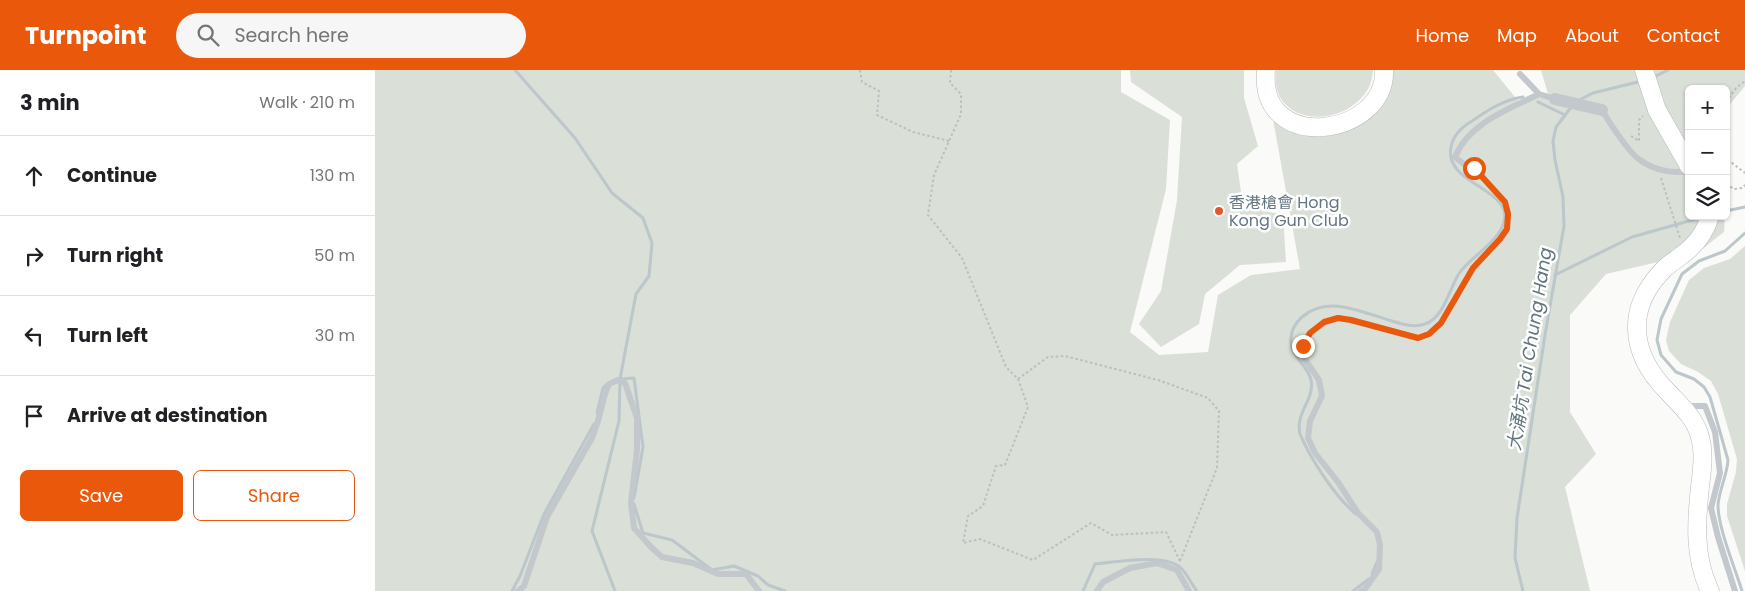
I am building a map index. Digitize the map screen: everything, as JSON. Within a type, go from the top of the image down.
[{"type":"main road","points":[[1266,70],[1267,88],[1271,101],[1279,113],[1300,126],[1316,128],[1340,124],[1366,108],[1373,102],[1381,88],[1384,70]]},
{"type":"main road","points":[[1644,70],[1656,108],[1685,159]]},
{"type":"main road","points":[[1709,220],[1707,228],[1665,268],[1650,286],[1638,315],[1637,334],[1640,352],[1652,374],[1694,422],[1701,440],[1702,465],[1697,512],[1697,540],[1700,564],[1710,591]]},
{"type":"street","points":[[1555,99],[1602,110]]},
{"type":"lane","points":[[1520,74],[1539,94],[1555,99]]},
{"type":"lane","points":[[1361,591],[1365,589],[1379,569],[1381,545],[1377,532],[1358,513],[1338,482],[1315,453],[1308,438],[1310,421],[1321,396],[1319,380],[1304,358],[1303,346],[1310,333],[1324,322],[1338,318],[1418,338],[1429,334],[1441,323],[1473,268],[1507,229],[1508,214],[1505,202],[1474,168],[1465,165],[1455,156],[1459,146],[1468,136],[1506,109],[1539,94]]},
{"type":"lane","points":[[1602,110],[1639,160],[1676,173],[1685,172]]},
{"type":"lane","points":[[518,591],[524,586],[547,517],[592,438],[599,421],[609,384],[617,380],[625,383],[637,418],[637,450],[631,504],[634,528],[651,548],[662,556],[693,564],[718,574],[746,574],[759,591]]},
{"type":"lane","points":[[1685,411],[1693,406],[1705,406],[1715,432],[1720,473],[1711,508],[1735,591]]},
{"type":"lane","points":[[1097,591],[1103,582],[1130,568],[1157,563],[1177,570],[1189,591]]},
{"type":"path","points":[[860,70],[862,82],[879,91],[877,115],[913,132],[949,141]]},
{"type":"path","points":[[951,70],[950,82],[961,94],[961,114],[934,175],[928,215],[962,258],[1006,367],[1018,379],[1027,407],[1005,465],[996,466],[983,506],[968,516],[963,543],[980,539],[1033,560],[1091,523],[1112,535],[1165,532],[1180,561],[1217,468],[1219,411],[1207,398],[1158,380],[1065,356],[1048,357],[1018,379]]},
{"type":"path","points":[[1730,96],[1736,88],[1745,81]]},
{"type":"path","points":[[1613,127],[1639,140],[1639,120],[1656,108]]},
{"type":"path","points":[[1730,161],[1745,173]]},
{"type":"path","points":[[1659,168],[1689,244]]},
{"type":"path","points":[[1730,187],[1733,189],[1742,188],[1745,185]]},
{"type":"shaded area","points":[[375,70],[1121,70],[1121,92],[1170,120],[1166,189],[1130,332],[1159,355],[1208,352],[1218,295],[1251,275],[1300,269],[1273,119],[1284,127],[1307,135],[1331,136],[1343,132],[1366,119],[1380,106],[1388,90],[1392,70],[1493,70],[1519,102],[1548,94],[1541,70],[1745,70],[1745,86],[1730,104],[1730,85],[1685,85],[1685,220],[1725,220],[1724,232],[1697,253],[1606,274],[1570,315],[1570,412],[1596,454],[1565,487],[1590,591],[375,591]]},
{"type":"shaded area","name":"香港槍會 Hong Kong Gun Club","points":[[1130,70],[1244,70],[1244,98],[1258,146],[1237,164],[1243,206],[1283,215],[1286,262],[1240,265],[1205,294],[1199,324],[1161,347],[1139,324],[1161,291],[1177,200],[1182,117],[1131,82]]},
{"type":"shaded area","points":[[1276,70],[1373,71],[1368,89],[1357,102],[1343,111],[1326,116],[1310,116],[1296,112],[1284,103],[1277,89]]},
{"type":"shaded area","points":[[1745,246],[1745,571],[1727,516],[1727,504],[1736,472],[1737,459],[1718,394],[1711,381],[1681,364],[1669,351],[1666,340],[1670,322],[1689,280],[1704,268],[1730,259]]},
{"type":"waterway","points":[[515,70],[575,138],[612,193],[643,218],[652,243],[649,276],[636,294],[620,379],[619,421],[592,531],[615,591]]},
{"type":"waterway","points":[[1652,78],[1668,70]]},
{"type":"waterway","points":[[1579,100],[1593,93],[1642,81]]},
{"type":"waterway","points":[[1356,514],[1340,498],[1324,477],[1300,434],[1300,419],[1310,394],[1311,380],[1307,370],[1292,349],[1291,337],[1293,329],[1302,317],[1312,310],[1323,307],[1346,307],[1412,326],[1425,324],[1436,316],[1445,303],[1458,275],[1500,231],[1505,217],[1502,206],[1493,196],[1459,171],[1452,161],[1452,143],[1456,135],[1468,123],[1502,103],[1523,97]]},
{"type":"waterway","points":[[1538,102],[1565,115]]},
{"type":"waterway","name":"大涌坑 Tai Chung Hang","points":[[1523,591],[1515,558],[1517,518],[1564,226],[1563,197],[1553,141],[1556,127],[1572,106]]},
{"type":"waterway","points":[[1730,210],[1745,207]]},
{"type":"waterway","points":[[1555,275],[1632,237],[1692,220]]},
{"type":"waterway","points":[[1742,591],[1724,536],[1719,514],[1718,505],[1728,460],[1710,397],[1704,387],[1694,379],[1676,372],[1661,355],[1657,340],[1661,319],[1682,274],[1699,261],[1725,251],[1745,233]]},
{"type":"waterway","points":[[621,379],[634,378],[643,447],[634,498]]},
{"type":"waterway","points":[[597,413],[603,388],[607,384]]},
{"type":"waterway","points":[[512,591],[520,576],[544,514],[594,424]]},
{"type":"waterway","points":[[634,504],[643,533],[672,540],[712,570],[734,566],[758,576],[768,585],[785,591]]},
{"type":"waterway","points":[[1083,591],[1095,564],[1127,560],[1152,560],[1173,563],[1181,568],[1197,591]]},
{"type":"waterway","points":[[1372,574],[1377,562]]},
{"type":"waterway","points":[[1353,591],[1369,579]]},
{"type":"place","name":"香港槍會 Hong Kong Gun Club","points":[[1219,211]]},
{"type":"route","points":[[1303,346],[1310,333],[1324,322],[1338,318],[1418,338],[1429,334],[1441,323],[1473,268],[1507,229],[1508,214],[1505,202],[1474,168]]}]
